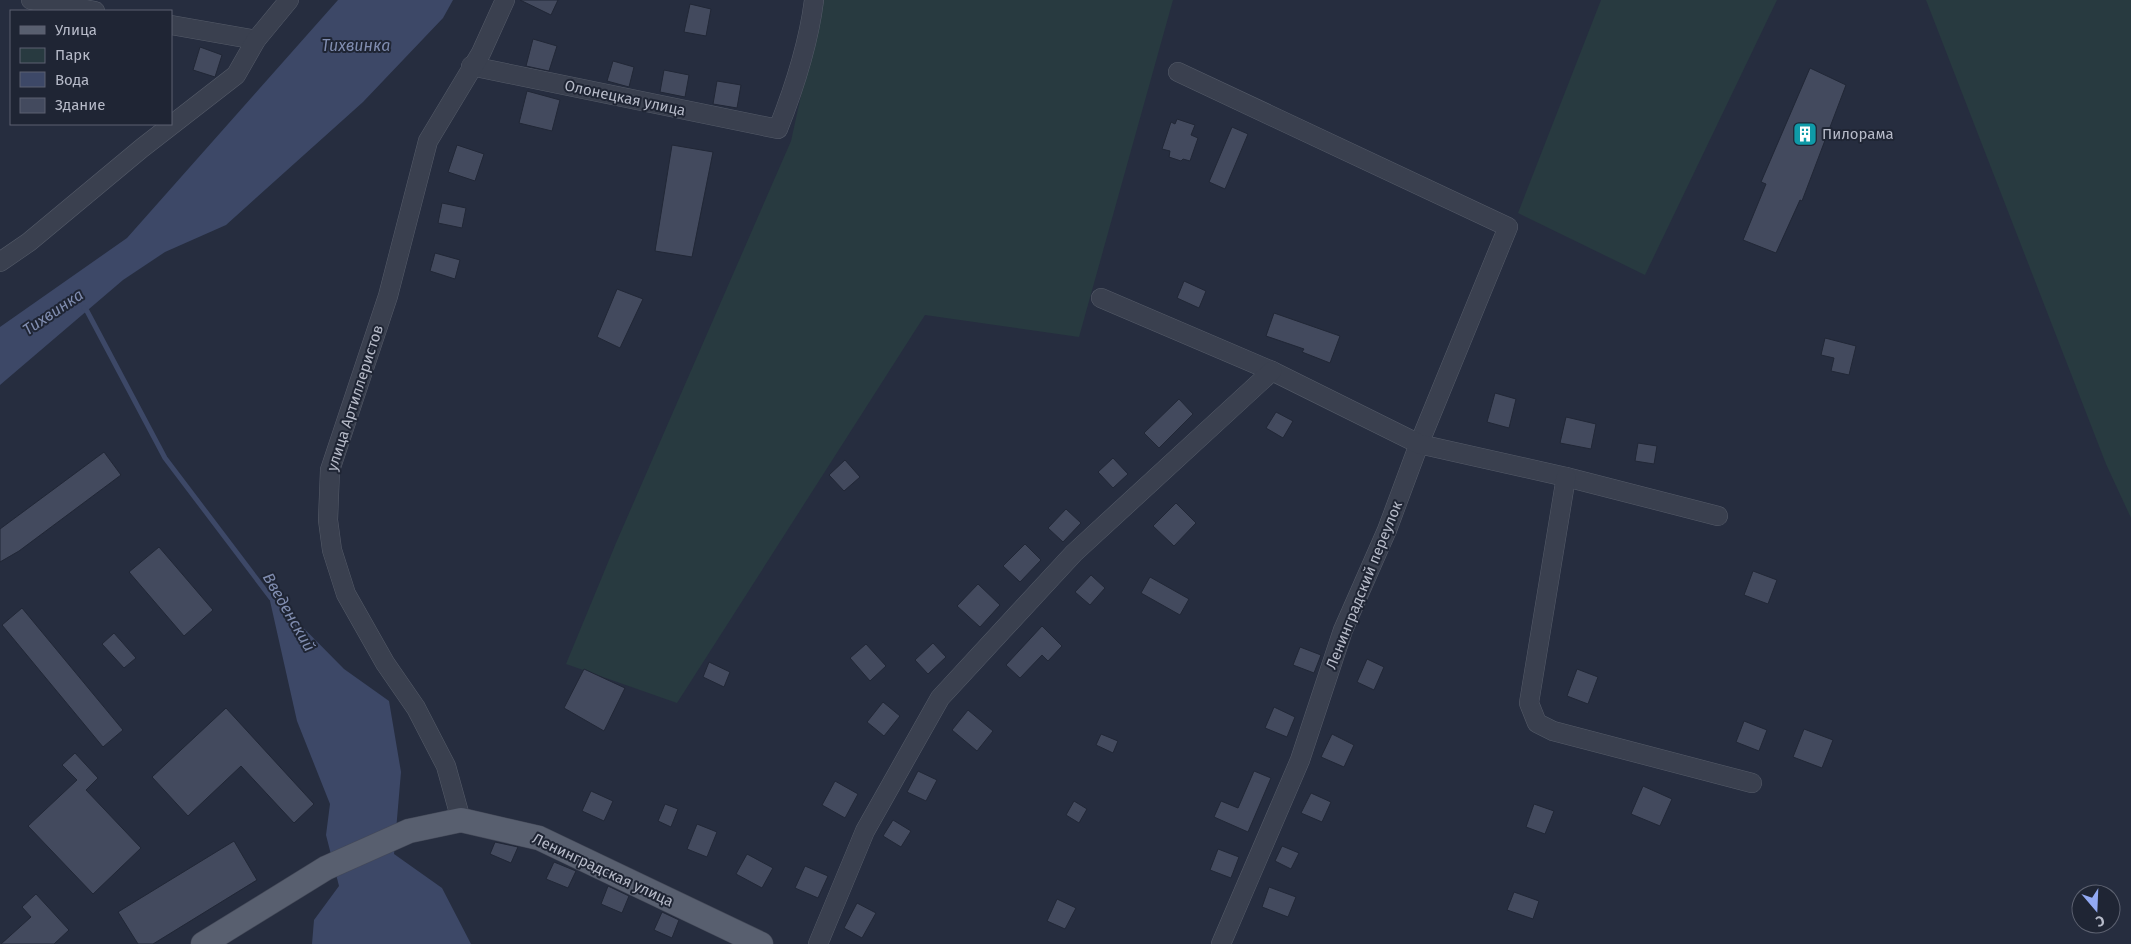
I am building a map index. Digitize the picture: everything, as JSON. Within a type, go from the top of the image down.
[{"type":"main road","name":"Ленинградская улица","points":[[203,944],[326,868],[409,831],[461,820],[539,838],[761,944]]},
{"type":"street","points":[[31,0],[89,10]]},
{"type":"street","points":[[172,125],[236,75],[256,40],[289,0]]},
{"type":"street","name":"улица Артиллеристов","points":[[461,820],[446,766],[416,708],[385,663],[346,594],[332,550],[328,520],[330,470],[388,296],[428,141],[471,66],[481,53],[505,0]]},
{"type":"street","name":"Олонецкая улица","points":[[471,66],[778,130],[787,108],[812,18],[814,0]]},
{"type":"street","points":[[172,25],[256,40]]},
{"type":"street","name":"Ленинградский переулок","points":[[1178,72],[1508,227],[1419,444],[1387,530],[1343,630],[1300,760],[1221,944]]},
{"type":"street","points":[[0,262],[36,237],[172,125]]},
{"type":"street","points":[[1101,298],[1272,371],[1419,444],[1566,477],[1718,516]]},
{"type":"street","points":[[818,944],[865,831],[940,698],[1074,553],[1272,371]]},
{"type":"street","points":[[1566,477],[1529,703],[1537,722],[1553,730],[1752,783]]},
{"type":"green space","points":[[822,0],[1173,0],[1079,337],[925,315],[677,703],[566,664],[616,543],[791,141]]},
{"type":"green space","points":[[1601,0],[1777,0],[1645,275],[1518,213]]},
{"type":"green space","points":[[1926,0],[2131,0],[2131,518],[2106,464]]},
{"type":"water","name":"Тихвинка","points":[[338,0],[453,0],[443,18],[363,102],[226,225],[165,252],[123,280],[0,385],[0,327],[127,238]]},
{"type":"water","points":[[268,592],[344,669],[389,701],[401,772],[394,854],[442,888],[471,944],[312,944],[314,920],[339,886],[326,835],[330,804],[297,721]]},
{"type":"building","points":[[520,0],[558,0],[551,15]]},
{"type":"building","points":[[690,4],[711,9],[706,36],[684,32]]},
{"type":"building","points":[[533,39],[557,46],[549,71],[526,66]]},
{"type":"building","points":[[200,47],[222,55],[215,77],[193,70]]},
{"type":"building","points":[[613,61],[634,67],[629,87],[607,81]]},
{"type":"building","name":"Пилорама","points":[[1810,68],[1846,85],[1802,201],[1800,200],[1776,253],[1743,240],[1766,184],[1761,182]]},
{"type":"building","points":[[664,70],[689,75],[685,97],[660,92]]},
{"type":"building","points":[[717,81],[741,85],[737,108],[713,104]]},
{"type":"building","points":[[527,91],[560,100],[552,131],[519,123]]},
{"type":"building","points":[[1177,119],[1195,125],[1191,135],[1198,138],[1190,161],[1183,159],[1181,161],[1169,157],[1170,151],[1162,149],[1171,122],[1175,124]]},
{"type":"building","points":[[1232,127],[1248,134],[1225,189],[1209,182]]},
{"type":"building","points":[[457,145],[484,154],[475,181],[448,172]]},
{"type":"building","points":[[672,145],[713,152],[692,257],[655,251]]},
{"type":"building","points":[[442,203],[466,208],[462,228],[438,223]]},
{"type":"building","points":[[435,253],[460,260],[455,279],[430,271]]},
{"type":"building","points":[[1184,281],[1206,291],[1199,308],[1177,298]]},
{"type":"building","points":[[617,289],[643,299],[620,348],[597,337]]},
{"type":"building","points":[[1274,313],[1340,336],[1330,363],[1302,352],[1304,349],[1266,336]]},
{"type":"building","points":[[1825,338],[1856,346],[1849,375],[1831,371],[1834,358],[1821,355]]},
{"type":"building","points":[[1495,393],[1516,399],[1509,428],[1487,422]]},
{"type":"building","points":[[1179,399],[1193,414],[1159,448],[1144,433]]},
{"type":"building","points":[[1276,412],[1293,421],[1283,438],[1266,428]]},
{"type":"building","points":[[1566,417],[1596,424],[1591,449],[1560,443]]},
{"type":"building","points":[[1638,443],[1657,446],[1654,464],[1635,461]]},
{"type":"building","points":[[104,452],[121,475],[19,551],[0,562],[0,529]]},
{"type":"building","points":[[1113,458],[1128,474],[1113,488],[1098,472]]},
{"type":"building","points":[[845,460],[860,477],[844,491],[829,475]]},
{"type":"building","points":[[1176,503],[1196,523],[1174,546],[1153,526]]},
{"type":"building","points":[[1066,509],[1081,523],[1063,542],[1048,528]]},
{"type":"building","points":[[1025,544],[1041,560],[1020,582],[1003,566]]},
{"type":"building","points":[[159,547],[213,610],[184,636],[129,572]]},
{"type":"building","points":[[1753,571],[1777,580],[1768,604],[1744,595]]},
{"type":"building","points":[[1091,575],[1105,588],[1090,605],[1075,592]]},
{"type":"building","points":[[1150,577],[1189,599],[1180,615],[1141,593]]},
{"type":"building","points":[[978,584],[1000,605],[980,627],[957,606]]},
{"type":"building","points":[[22,608],[123,730],[103,747],[2,625]]},
{"type":"building","points":[[1042,626],[1062,646],[1048,661],[1042,655],[1020,678],[1006,665]]},
{"type":"building","points":[[114,633],[136,658],[124,668],[102,644]]},
{"type":"building","points":[[933,643],[946,657],[928,674],[915,660]]},
{"type":"building","points":[[866,644],[886,666],[870,681],[850,658]]},
{"type":"building","points":[[1300,647],[1321,655],[1314,673],[1293,665]]},
{"type":"building","points":[[1367,659],[1384,667],[1374,690],[1357,682]]},
{"type":"building","points":[[709,662],[730,672],[724,687],[703,677]]},
{"type":"building","points":[[584,669],[625,688],[604,731],[564,708]]},
{"type":"building","points":[[1577,669],[1598,677],[1588,704],[1567,696]]},
{"type":"building","points":[[883,702],[900,716],[884,736],[867,722]]},
{"type":"building","points":[[1274,707],[1295,717],[1287,737],[1265,728]]},
{"type":"building","points":[[226,708],[314,804],[294,823],[241,766],[188,816],[152,777]]},
{"type":"building","points":[[968,710],[993,731],[977,751],[952,730]]},
{"type":"building","points":[[1744,721],[1767,730],[1759,751],[1736,742]]},
{"type":"building","points":[[1804,729],[1833,740],[1822,768],[1793,757]]},
{"type":"building","points":[[1101,734],[1118,741],[1113,753],[1096,745]]},
{"type":"building","points":[[1332,734],[1354,745],[1344,767],[1321,757]]},
{"type":"building","points":[[75,753],[98,778],[86,790],[141,848],[93,894],[28,826],[77,780],[62,765]]},
{"type":"building","points":[[918,771],[937,780],[926,801],[907,792]]},
{"type":"building","points":[[1254,771],[1271,778],[1248,832],[1214,817],[1221,801],[1238,808]]},
{"type":"building","points":[[835,781],[858,794],[845,818],[822,805]]},
{"type":"building","points":[[1643,786],[1672,799],[1660,826],[1631,814]]},
{"type":"building","points":[[591,791],[613,801],[604,821],[582,811]]},
{"type":"building","points":[[1311,793],[1331,802],[1322,822],[1301,813]]},
{"type":"building","points":[[1074,801],[1087,809],[1079,823],[1066,815]]},
{"type":"building","points":[[665,804],[678,809],[671,827],[658,821]]},
{"type":"building","points":[[1534,804],[1554,811],[1545,834],[1526,827]]},
{"type":"building","points":[[893,820],[911,831],[901,847],[883,836]]},
{"type":"building","points":[[697,824],[717,832],[707,857],[687,849]]},
{"type":"building","points":[[234,841],[257,880],[153,944],[138,944],[118,912]]},
{"type":"building","points":[[495,842],[518,847],[511,863],[490,854]]},
{"type":"building","points":[[1282,846],[1299,853],[1291,869],[1275,861]]},
{"type":"building","points":[[1218,849],[1239,857],[1231,878],[1210,870]]},
{"type":"building","points":[[747,854],[773,868],[762,888],[736,874]]},
{"type":"building","points":[[554,862],[576,871],[568,888],[546,879]]},
{"type":"building","points":[[805,866],[828,876],[818,898],[795,888]]},
{"type":"building","points":[[608,886],[629,896],[622,913],[601,904]]},
{"type":"building","points":[[1269,887],[1296,897],[1288,917],[1262,907]]},
{"type":"building","points":[[1514,892],[1539,901],[1533,919],[1507,910]]},
{"type":"building","points":[[36,894],[69,930],[54,944],[1,944],[31,917],[22,907]]},
{"type":"building","points":[[1057,899],[1076,908],[1065,929],[1047,921]]},
{"type":"building","points":[[857,903],[876,913],[862,938],[844,928]]},
{"type":"building","points":[[662,912],[679,920],[672,938],[654,930]]},
{"type":"waterway","name":"Введенский","points":[[84,308],[165,458],[271,598]]},
{"type":"place","name":"Пилорама","points":[[1805,134]]}]
